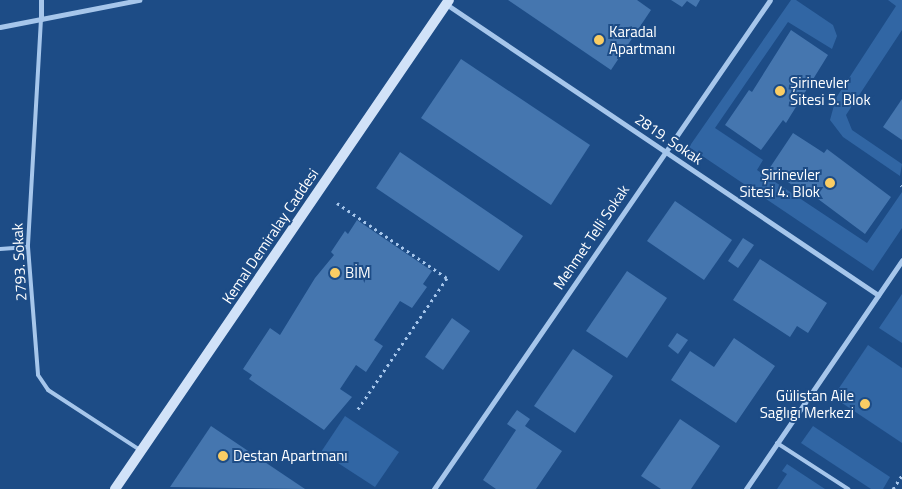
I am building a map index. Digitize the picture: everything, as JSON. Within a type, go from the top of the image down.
[{"type":"street","points":[[41,0],[41,19]]},
{"type":"street","points":[[0,27],[139,0]]},
{"type":"street","name":"Mehmet Telli Sokak","points":[[434,489],[770,0]]},
{"type":"street","name":"2819. Sokak","points":[[448,2],[665,152],[878,295]]},
{"type":"street","name":"Kemal Demiralay Caddesi","points":[[118,488],[448,2]]},
{"type":"street","points":[[746,489],[902,260]]},
{"type":"lane","name":"2793. Sokak","points":[[41,19],[28,247],[37,367],[42,384],[142,451]]},
{"type":"lane","points":[[0,249],[28,247]]},
{"type":"lane","points":[[777,443],[848,489]]},
{"type":"path","points":[[337,203],[447,278],[356,412]]},
{"type":"path","points":[[893,489],[902,475]]},
{"type":"shaded area","points":[[791,0],[796,0],[833,25],[837,36],[832,49],[788,22],[715,128],[763,160],[757,170],[867,243],[902,192],[902,228],[873,271],[689,147]]},
{"type":"shaded area","points":[[888,0],[902,0],[902,30],[846,115],[852,130],[902,164],[900,176],[843,137],[830,120],[836,98],[896,6]]},
{"type":"shaded area","points":[[902,294],[902,343],[879,328]]},
{"type":"shaded area","points":[[868,345],[902,368],[902,443],[833,397]]},
{"type":"shaded area","points":[[345,416],[399,452],[375,487],[321,452]]},
{"type":"shaded area","points":[[813,426],[890,477],[883,489],[871,489],[801,443]]},
{"type":"shaded area","points":[[787,464],[825,489],[777,489],[787,474],[782,471]]},
{"type":"building","name":"Karadal Apartmanı","points":[[508,0],[637,0],[651,10],[611,70]]},
{"type":"building","points":[[671,0],[700,0],[696,7],[687,1],[682,7]]},
{"type":"building","name":"Şirinevler Sitesi 5. Blok","points":[[791,30],[828,55],[786,123],[783,120],[761,150],[725,125],[749,90],[752,92]]},
{"type":"building","points":[[461,59],[590,145],[551,205],[421,118]]},
{"type":"building","points":[[902,99],[902,140],[883,127]]},
{"type":"building","name":"Şirinevler Sitesi 4. Blok","points":[[793,133],[824,153],[827,149],[891,197],[865,234],[806,190],[804,193],[769,169]]},
{"type":"building","points":[[400,152],[523,236],[499,271],[376,188]]},
{"type":"building","points":[[675,201],[732,240],[704,280],[647,241]]},
{"type":"building","points":[[357,220],[432,271],[423,284],[427,287],[412,308],[400,301],[374,340],[383,346],[366,372],[356,365],[340,389],[352,397],[324,430],[249,379],[252,375],[243,369],[270,328],[280,335],[315,278],[334,255],[331,252],[345,231],[348,234]]},
{"type":"building","points":[[743,238],[754,245],[738,268],[728,261]]},
{"type":"building","points":[[760,259],[827,303],[808,333],[797,326],[790,337],[733,300]]},
{"type":"building","points":[[627,271],[667,298],[627,358],[586,331]]},
{"type":"building","points":[[452,318],[470,331],[443,370],[425,357]]},
{"type":"building","points":[[677,333],[688,340],[678,354],[668,346]]},
{"type":"building","points":[[734,338],[775,366],[736,423],[671,380],[690,351],[714,367]]},
{"type":"building","points":[[573,349],[613,376],[575,433],[534,406]]},
{"type":"building","points":[[517,410],[530,419],[525,426],[562,451],[536,489],[496,489],[483,480],[516,430],[507,424]]},
{"type":"building","points":[[680,419],[720,446],[691,489],[661,489],[641,476]]},
{"type":"building","name":"Destan Apartmanı","points":[[211,426],[305,489],[170,487]]},
{"type":"place","name":"Karadal Apartmanı","points":[[599,40]]},
{"type":"place","name":"Şirinevler Sitesi 5. Blok","points":[[780,91]]},
{"type":"place","name":"Şirinevler Sitesi 4. Blok","points":[[830,183]]},
{"type":"place","name":"BİM","points":[[335,273]]},
{"type":"place","name":"Gülistan Aile Sağlığı Merkezi","points":[[865,404]]},
{"type":"place","name":"Destan Apartmanı","points":[[223,456]]}]
